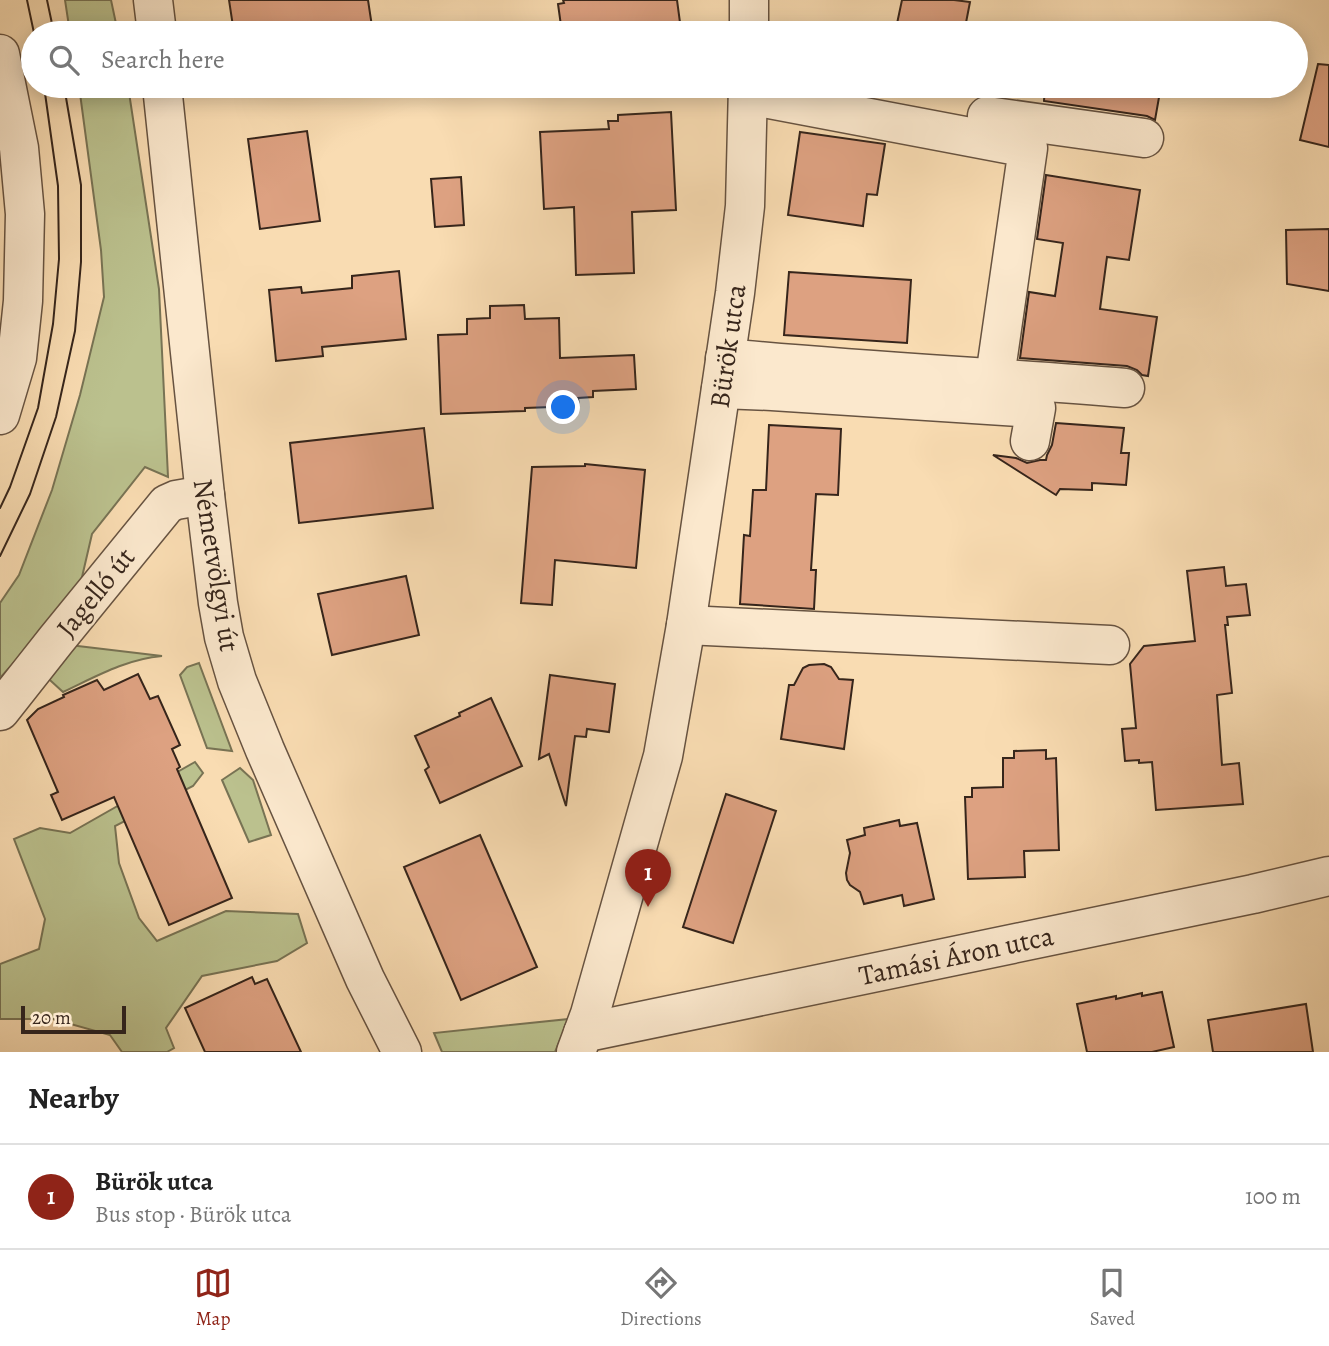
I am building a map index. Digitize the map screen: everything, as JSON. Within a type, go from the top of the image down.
[{"type":"street","points":[[153,0],[156,21]]},
{"type":"street","points":[[749,0],[749,21]]},
{"type":"street","points":[[0,54],[19,148],[25,214],[23,301],[17,358],[5,398]]},
{"type":"street","name":"Németvölgyi út","points":[[163,98],[205,495],[224,637],[237,681],[270,763],[365,979],[402,1052]]},
{"type":"street","name":"Bürök utca","points":[[579,1043],[590,1014],[663,756],[686,625],[745,206],[748,98]]},
{"type":"street","points":[[787,98],[1028,148],[995,377]]},
{"type":"street","points":[[877,98],[1144,138]]},
{"type":"street","points":[[723,374],[775,363],[1125,388]]},
{"type":"street","points":[[723,374],[772,391],[1036,408],[1030,442]]},
{"type":"street","name":"Jagelló út","points":[[0,711],[167,504],[205,495]]},
{"type":"street","points":[[686,625],[1110,645]]},
{"type":"street","name":"Tamási Áron utca","points":[[579,1043],[1329,876]]},
{"type":"green space","points":[[65,0],[111,0],[115,21],[68,21]]},
{"type":"green space","points":[[81,98],[130,98],[159,289],[168,477],[145,467],[92,534],[79,590],[0,678],[0,603],[19,575],[52,490],[80,395],[104,297],[101,250]]},
{"type":"green space","points":[[61,644],[162,656],[123,665],[63,692],[40,671]]},
{"type":"green space","points":[[199,663],[232,751],[207,748],[180,675],[187,667]]},
{"type":"green space","points":[[195,762],[203,773],[193,786],[115,826],[119,863],[139,918],[157,941],[226,911],[298,914],[307,943],[277,961],[202,976],[166,1028],[174,1048],[167,1052],[122,1052],[110,1035],[53,1019],[0,1019],[0,964],[39,949],[45,919],[14,839],[40,828],[70,833]]},
{"type":"green space","points":[[240,768],[253,780],[271,835],[249,842],[222,780]]},
{"type":"green space","points":[[569,1019],[555,1052],[442,1052],[434,1033]]},
{"type":"building","points":[[229,0],[368,0],[371,21],[232,21]]},
{"type":"building","points":[[563,0],[677,0],[680,21],[560,21],[558,4],[564,3]]},
{"type":"building","points":[[902,0],[970,2],[966,21],[898,21]]},
{"type":"building","points":[[1318,64],[1329,65],[1329,147],[1300,140]]},
{"type":"building","points":[[1044,98],[1159,98],[1155,120],[1147,116],[1044,101]]},
{"type":"building","points":[[671,112],[676,210],[632,212],[634,273],[576,275],[574,207],[544,209],[540,132],[609,129],[608,121],[618,121],[618,115]]},
{"type":"building","points":[[307,131],[320,221],[260,229],[248,139]]},
{"type":"building","points":[[800,132],[885,144],[877,195],[867,194],[863,226],[788,215]]},
{"type":"building","points":[[1046,175],[1140,190],[1129,260],[1107,257],[1100,309],[1157,317],[1148,376],[1127,366],[1020,358],[1029,292],[1055,296],[1063,243],[1037,239]]},
{"type":"building","points":[[461,177],[464,225],[435,227],[431,179]]},
{"type":"building","points":[[1329,229],[1329,291],[1287,284],[1286,230]]},
{"type":"building","points":[[399,271],[406,339],[322,347],[323,356],[276,361],[269,290],[301,287],[302,293],[352,288],[352,276]]},
{"type":"building","points":[[789,272],[911,280],[907,343],[784,335]]},
{"type":"building","points":[[524,305],[525,319],[559,318],[560,358],[634,355],[636,389],[593,391],[593,397],[578,398],[579,406],[441,414],[438,335],[467,334],[467,319],[490,318],[490,306]]},
{"type":"building","points":[[1056,423],[1124,428],[1121,453],[1129,453],[1126,485],[1092,483],[1092,490],[1060,489],[1056,495],[993,455],[1016,458],[1027,463],[1046,460]]},
{"type":"building","points":[[769,425],[841,429],[838,495],[816,494],[811,570],[816,570],[814,609],[740,604],[744,535],[750,536],[753,490],[766,490]]},
{"type":"building","points":[[424,428],[433,508],[299,523],[290,443]]},
{"type":"building","points":[[585,464],[645,470],[636,568],[555,560],[552,605],[521,603],[532,467]]},
{"type":"building","points":[[1224,567],[1226,586],[1246,584],[1250,615],[1227,617],[1228,625],[1225,625],[1232,693],[1217,695],[1222,765],[1239,763],[1243,804],[1156,810],[1152,762],[1125,761],[1122,729],[1136,728],[1130,664],[1144,646],[1195,641],[1187,571]]},
{"type":"building","points":[[406,576],[419,635],[332,655],[318,594]]},
{"type":"building","points":[[824,664],[831,667],[839,679],[853,680],[844,749],[781,739],[789,685],[794,685],[803,668]]},
{"type":"building","points":[[138,674],[150,699],[158,696],[180,745],[172,749],[180,767],[177,769],[232,898],[169,925],[114,797],[62,820],[51,795],[58,792],[27,720],[38,709],[97,680],[104,690]]},
{"type":"building","points":[[550,675],[615,684],[609,732],[587,729],[586,737],[575,736],[566,806],[549,754],[539,759]]},
{"type":"building","points":[[491,698],[522,766],[440,803],[425,770],[429,767],[415,736],[460,716],[459,713]]},
{"type":"building","points":[[1046,750],[1046,759],[1056,758],[1059,850],[1024,851],[1025,877],[968,879],[965,797],[972,797],[972,788],[1003,787],[1003,758],[1014,758],[1014,751]]},
{"type":"building","points":[[726,794],[776,811],[733,943],[683,927]]},
{"type":"building","points":[[899,820],[900,826],[917,823],[934,899],[904,906],[902,895],[864,904],[860,892],[847,880],[850,853],[847,840],[865,835],[864,828]]},
{"type":"building","points":[[480,835],[537,967],[461,1000],[404,867]]},
{"type":"building","points":[[252,977],[255,984],[267,979],[301,1052],[205,1052],[185,1008]]},
{"type":"building","points":[[1162,992],[1174,1047],[1152,1052],[1087,1052],[1077,1004],[1116,996],[1116,999]]},
{"type":"building","points":[[1306,1004],[1313,1052],[1213,1052],[1208,1020]]},
{"type":"tram line","points":[[27,0],[31,21]]},
{"type":"tram line","points":[[47,0],[51,21]]},
{"type":"tram line","points":[[0,508],[38,408],[53,324],[59,259],[58,186],[46,98]]},
{"type":"tram line","points":[[0,556],[30,494],[56,417],[75,331],[81,262],[81,185],[66,98]]},
{"type":"place","name":"Bürök utca","points":[[648,907]]}]
